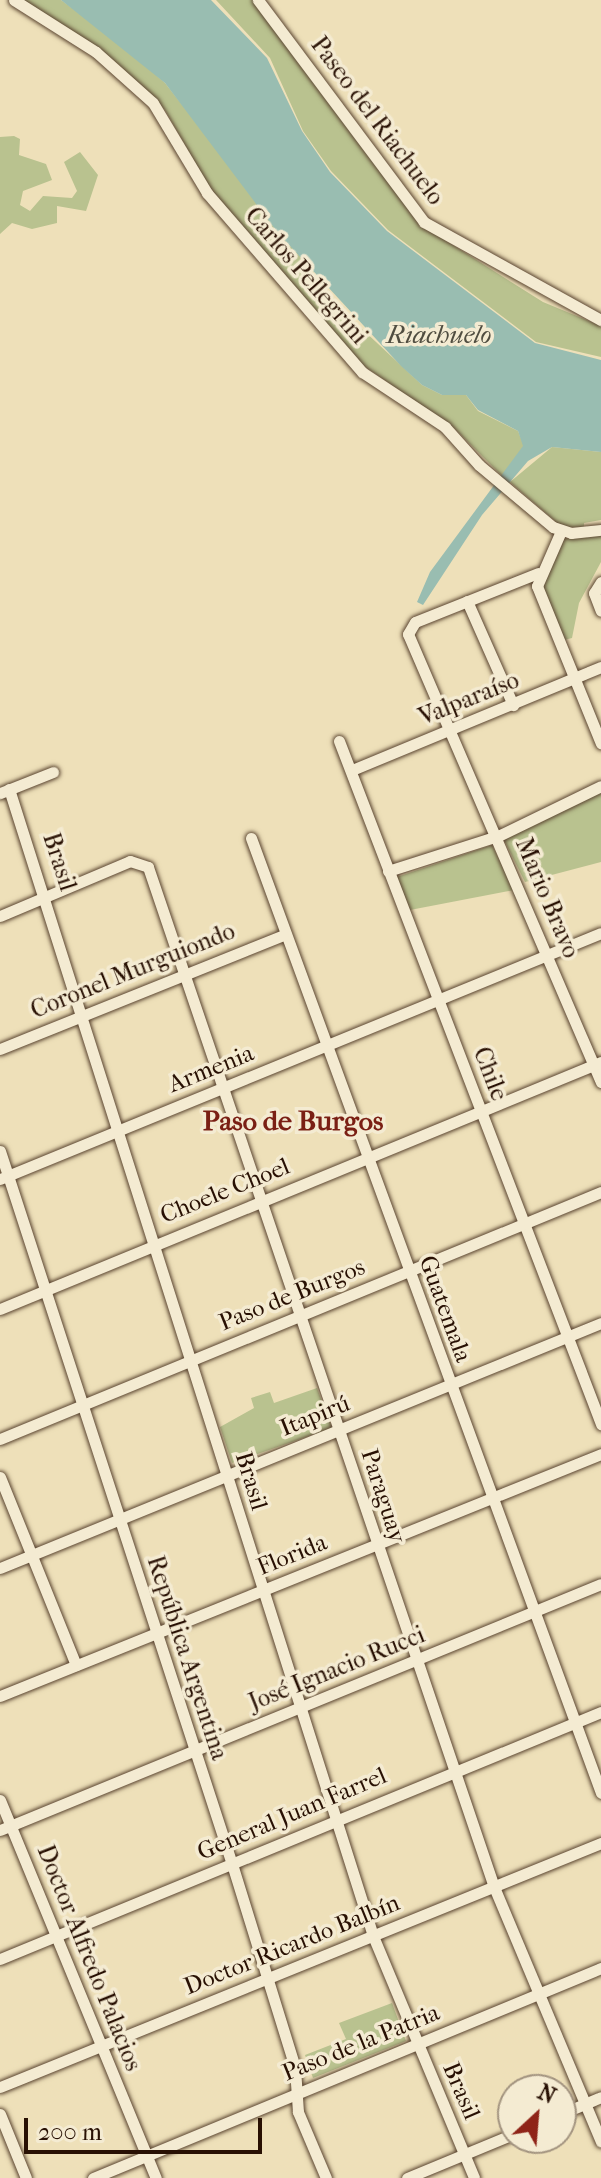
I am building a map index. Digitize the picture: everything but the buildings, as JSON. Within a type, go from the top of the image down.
[{"type":"street","name":"Carlos Pellegrini","points":[[14,0],[96,52],[153,103],[207,193],[320,330],[370,379],[452,432],[486,471],[517,492],[561,531]]},
{"type":"street","name":"Paseo del Riachuelo","points":[[258,0],[424,222],[601,320]]},
{"type":"street","points":[[601,530],[561,531],[538,573],[538,590],[601,744]]},
{"type":"street","points":[[513,705],[467,601],[538,573]]},
{"type":"street","points":[[601,582],[594,593],[601,611]]},
{"type":"street","name":"Mario Bravo","points":[[467,601],[409,627],[547,955],[597,1063],[601,1082]]},
{"type":"street","name":"Valparaíso","points":[[352,770],[601,667]]},
{"type":"street","name":"Chile","points":[[339,741],[601,1424]]},
{"type":"street","points":[[4,791],[53,772]]},
{"type":"street","points":[[388,871],[498,836],[601,786]]},
{"type":"street","name":"Brasil","points":[[4,791],[47,897],[261,1592],[373,1936],[474,2178]]},
{"type":"street","name":"Guatemala","points":[[251,838],[283,935],[601,1793]]},
{"type":"street","name":"Paraguay","points":[[47,897],[140,860],[185,973],[494,1887],[601,2141]]},
{"type":"street","points":[[0,916],[47,897]]},
{"type":"street","name":"Armenia","points":[[4,1177],[601,933]]},
{"type":"street","name":"Coronel Murguiondo","points":[[0,1049],[283,935]]},
{"type":"street","name":"Choele Choel","points":[[0,1309],[597,1063]]},
{"type":"street","name":"República Argentina","points":[[0,1151],[4,1177],[84,1405],[232,1864],[295,2068],[294,2094],[326,2178]]},
{"type":"street","name":"Paso de Burgos","points":[[0,1439],[601,1192]]},
{"type":"street","name":"Itapirú","points":[[0,1568],[601,1323]]},
{"type":"street","name":"Florida","points":[[0,1696],[601,1454]]},
{"type":"street","points":[[0,1477],[76,1665]]},
{"type":"street","name":"José Ignacio Rucci","points":[[5,1828],[601,1584]]},
{"type":"street","name":"General Juan Farrel","points":[[0,1959],[601,1712]]},
{"type":"street","name":"Doctor Alfredo Palacios","points":[[0,1800],[5,1828],[56,1936],[156,2178]]},
{"type":"street","name":"Doctor Ricardo Balbín","points":[[0,2087],[601,1843]]},
{"type":"street","name":"Paso de la Patria","points":[[93,2178],[601,1968]]},
{"type":"street","points":[[577,2107],[601,2097]]},
{"type":"street","points":[[0,2114],[26,2178]]},
{"type":"street","points":[[407,2178],[497,2141]]},
{"type":"green space","points":[[21,0],[61,0],[122,45],[165,83],[345,313],[422,385],[442,395],[466,395],[478,411],[518,431],[524,446],[502,476],[454,428],[351,357],[210,188],[165,110],[118,64]]},
{"type":"green space","points":[[216,0],[253,0],[418,223],[543,302],[601,326],[601,357],[536,342],[388,230],[331,171],[303,131],[270,58]]},
{"type":"green space","points":[[0,137],[20,139],[19,155],[46,164],[52,180],[23,191],[20,205],[30,211],[43,196],[72,198],[77,191],[64,162],[80,152],[98,175],[86,211],[57,206],[57,223],[32,229],[12,223],[0,234]]},
{"type":"green space","points":[[552,447],[601,452],[601,520],[584,523],[584,528],[562,527],[510,482]]},
{"type":"green space","points":[[601,534],[601,562],[579,603],[572,638],[564,640],[541,587],[563,539]]},
{"type":"green space","points":[[601,792],[601,862],[525,882],[502,836]]},
{"type":"green space","points":[[492,845],[514,890],[410,910],[397,877]]},
{"type":"green space","points":[[317,1388],[332,1428],[232,1463],[220,1427],[254,1408],[251,1398],[270,1392],[274,1403]]},
{"type":"green space","points":[[392,2003],[406,2041],[313,2078],[305,2055],[346,2039],[339,2023]]},
{"type":"water","name":"Riachuelo","points":[[61,0],[211,0],[267,58],[302,131],[330,172],[387,231],[535,343],[601,360],[601,452],[552,447],[528,461],[482,515],[423,605],[417,602],[430,572],[523,446],[518,431],[478,410],[466,395],[442,395],[422,385],[401,366],[278,233],[165,83]]},
{"type":"district","name":"Paso de Burgos","points":[[293,1121]]}]
